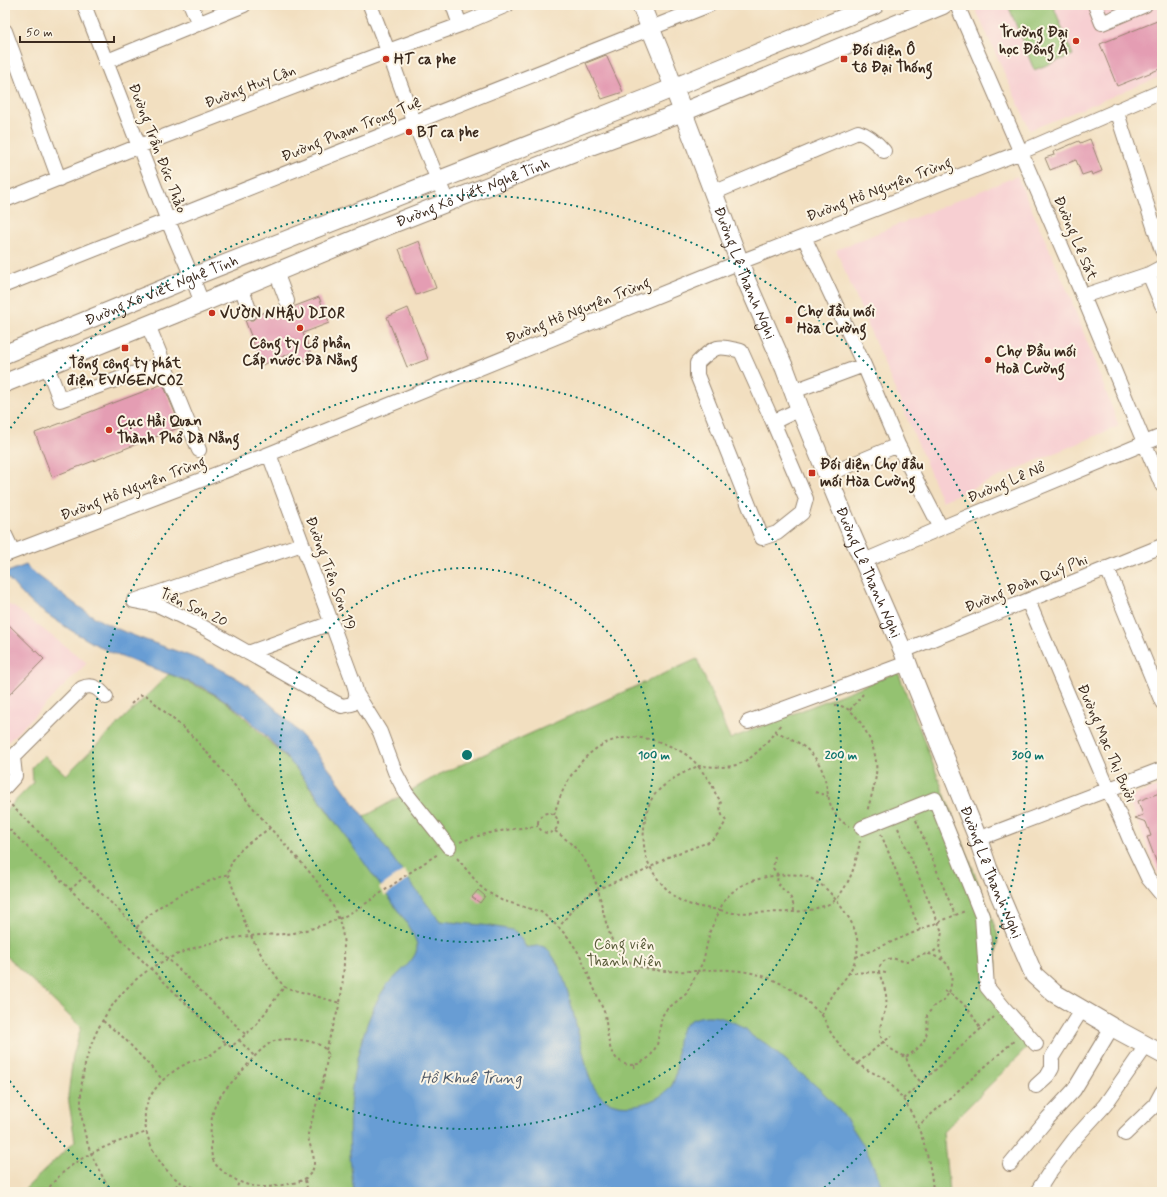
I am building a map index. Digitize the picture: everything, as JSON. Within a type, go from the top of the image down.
[{"type":"main road","name":"Đường Lê Thanh Nghị","points":[[641,5],[740,262],[794,391],[827,475],[905,657],[978,839],[988,868],[1034,974],[1054,993],[1162,1054]]},
{"type":"main road","name":"Đường Xô Viết Nghệ Tĩnh","points":[[5,354],[192,277],[367,210],[439,180],[674,88],[875,5]]},
{"type":"main road","name":"Đường Xô Viết Nghệ Tĩnh","points":[[5,383],[447,202],[582,149],[683,112],[942,5]]},
{"type":"street","name":"Đường Trần Đức Thảo","points":[[84,5],[105,62],[202,303]]},
{"type":"street","points":[[191,5],[199,24]]},
{"type":"street","points":[[105,62],[244,5]]},
{"type":"street","points":[[370,5],[414,122],[447,202]]},
{"type":"street","points":[[452,5],[460,25]]},
{"type":"street","name":"Đường Huy Cận","points":[[5,200],[139,146],[460,25],[507,5]]},
{"type":"street","name":"Đường Phạm Trọng Tuệ","points":[[5,285],[709,5]]},
{"type":"street","name":"Đường Lê Sát","points":[[957,5],[1083,296],[1162,485]]},
{"type":"street","points":[[1095,5],[1102,23],[1137,7]]},
{"type":"street","points":[[5,31],[59,179]]},
{"type":"street","name":"Đường Hồ Nguyên Trừng","points":[[9,554],[269,454],[740,262],[1021,152],[1162,91]]},
{"type":"street","points":[[1116,110],[1162,251]]},
{"type":"street","points":[[713,193],[858,132],[872,139],[884,151]]},
{"type":"street","points":[[804,237],[864,364],[898,445],[941,528]]},
{"type":"street","points":[[1083,296],[1149,274],[1162,267]]},
{"type":"street","points":[[276,272],[287,301]]},
{"type":"street","points":[[1149,274],[1162,305]]},
{"type":"street","points":[[241,287],[250,312]]},
{"type":"street","points":[[148,325],[199,450]]},
{"type":"street","points":[[724,347],[741,351],[773,422],[806,499],[802,513],[777,533],[762,538],[697,375],[697,363],[711,350],[724,347]]},
{"type":"street","points":[[47,366],[60,400],[163,363]]},
{"type":"street","points":[[794,391],[864,364]]},
{"type":"street","points":[[773,422],[800,409]]},
{"type":"street","name":"Đường Lê Nổ","points":[[864,561],[1162,436]]},
{"type":"street","points":[[827,475],[898,445]]},
{"type":"street","name":"Đường Tiên Sơn 19","points":[[269,454],[331,623],[354,698],[380,732],[395,772],[403,788],[449,847]]},
{"type":"street","points":[[5,535],[9,554]]},
{"type":"street","name":"Tiên Sơn 20","points":[[302,544],[134,601],[160,606],[203,627],[342,706],[354,698]]},
{"type":"street","name":"Đường Đoàn Quý Phi","points":[[748,722],[905,657],[1028,601],[1162,546]]},
{"type":"street","points":[[1107,568],[1162,702]]},
{"type":"street","name":"Đường Mạc Thị Bưởi","points":[[1028,601],[1108,790],[1148,878],[1162,895]]},
{"type":"street","points":[[248,653],[331,623]]},
{"type":"street","points":[[5,787],[15,776],[9,761],[82,688],[92,686],[98,689],[106,697]]},
{"type":"street","points":[[978,839],[1162,769]]},
{"type":"street","points":[[862,828],[935,799],[982,916],[987,987],[1036,1044]]},
{"type":"street","points":[[1036,1086],[1048,1075],[1052,1068],[1052,1056],[1082,1009]]},
{"type":"street","points":[[1010,1164],[1048,1118],[1074,1090],[1112,1027]]},
{"type":"street","points":[[1037,1192],[1051,1170],[1076,1137],[1105,1105],[1146,1046]]},
{"type":"street","points":[[1125,1134],[1155,1105],[1162,1092]]},
{"type":"path","points":[[131,704],[141,695],[146,695],[191,735],[211,756],[270,828],[314,878],[327,897],[339,919],[342,933],[343,977],[340,1003],[326,1050]]},
{"type":"path","points":[[782,723],[760,750],[748,760],[732,766],[698,766],[671,781],[656,793],[650,802],[644,830],[646,858],[655,876],[666,888],[681,900],[698,906],[734,913],[794,912],[810,910],[827,905],[836,900],[844,890],[852,875],[857,858],[862,828],[876,775],[876,762],[870,740],[859,720],[850,710],[833,704]]},
{"type":"path","points":[[775,732],[797,742],[806,748],[820,765],[828,796],[835,814],[842,822],[850,826],[862,828]]},
{"type":"path","points":[[554,815],[565,784],[583,760],[602,745],[613,740],[640,737],[653,740],[683,752],[691,758],[712,784],[720,801],[722,815],[726,821],[719,833],[709,842],[670,856],[642,872],[598,889],[582,899],[568,914],[559,928]]},
{"type":"path","points":[[815,792],[828,796]]},
{"type":"path","points":[[8,801],[245,1034]]},
{"type":"path","points":[[911,808],[955,915]]},
{"type":"path","points":[[544,814],[554,815],[558,822],[555,831],[545,833],[538,826],[539,819],[544,814]]},
{"type":"path","points":[[893,815],[942,932],[939,948],[943,960],[952,972],[949,993],[943,1001],[934,1006],[927,1015],[928,1028],[925,1040],[917,1050],[906,1057]]},
{"type":"path","points":[[876,822],[920,930]]},
{"type":"path","points":[[5,825],[231,1047],[252,1029],[284,987]]},
{"type":"path","points":[[112,1192],[91,1153],[86,1137],[83,1123],[82,1091],[84,1069],[89,1049],[103,1021],[119,997],[140,977],[168,959],[213,942],[251,936],[293,933],[339,919],[449,847],[475,836],[508,829],[538,826]]},
{"type":"path","points":[[270,828],[242,849],[231,862],[228,874],[245,924],[265,962],[284,987],[340,1003]]},
{"type":"path","points":[[555,831],[566,838],[580,853],[592,874],[598,889],[612,940],[616,950],[622,957],[631,963],[652,970],[736,971],[767,977],[792,989],[822,1015],[833,1036],[858,1063],[887,1081],[903,1099],[917,1127],[927,1154],[932,1176],[933,1192]]},
{"type":"path","points":[[449,847],[465,869],[486,891],[501,900],[538,911],[568,937],[580,955],[605,1014],[611,1051],[616,1058],[627,1065],[634,1065],[646,1061],[652,1055],[657,1045],[662,1016],[666,1010],[686,994],[703,962],[710,931],[722,903],[739,887],[754,881],[778,875],[798,875],[810,878],[821,885],[836,900],[850,920],[858,938],[856,957],[848,973],[830,996],[822,1015]]},
{"type":"path","points":[[775,856],[773,868],[778,875],[776,883],[790,895],[794,912]]},
{"type":"path","points":[[137,927],[151,913],[167,902],[193,888],[228,874]]},
{"type":"path","points":[[70,890],[84,877]]},
{"type":"path","points":[[856,957],[978,906]]},
{"type":"path","points":[[921,1082],[915,1078],[906,1057],[890,1050],[883,1042],[880,1027],[886,1005],[886,999],[879,967],[882,962],[887,959],[892,958],[902,961],[909,960],[932,953],[939,948]]},
{"type":"path","points":[[927,954],[943,960]]},
{"type":"path","points":[[848,973],[886,973]]},
{"type":"path","points":[[941,990],[949,993],[963,1003],[975,1019],[980,1029]]},
{"type":"path","points":[[903,1099],[1004,1008]]},
{"type":"path","points":[[103,1021],[124,1038],[163,1080]]},
{"type":"path","points":[[917,1127],[1025,1031]]},
{"type":"path","points":[[858,1063],[892,1036]]},
{"type":"path","points":[[239,1040],[256,1057]]},
{"type":"path","points":[[279,1040],[306,1040],[319,1045],[326,1050],[328,1058],[308,1134],[314,1164],[305,1180],[281,1186],[264,1188],[252,1187],[239,1182],[220,1169],[214,1160],[210,1140],[211,1121],[215,1106],[227,1087],[269,1044],[279,1040]]},
{"type":"path","points":[[210,1192],[179,1182],[161,1163],[153,1150],[147,1132],[145,1120],[146,1107],[152,1094],[163,1080],[181,1067],[208,1056],[226,1043]]},
{"type":"path","points":[[634,1065],[634,1070]]},
{"type":"path","points":[[46,1192],[65,1171],[91,1153],[110,1144],[147,1132]]},
{"type":"path","points":[[305,1180],[308,1192]]},
{"type":"path","points":[[172,1192],[179,1182]]},
{"type":"path","points":[[235,1192],[239,1182]]},
{"type":"shaded area","name":"Trường Đại học Đông Á","points":[[1162,5],[1162,76],[1030,130],[974,6]]},
{"type":"shaded area","name":"Chợ Đầu mối Hoà Cường","points":[[1017,176],[1069,294],[1119,426],[942,501],[836,250]]},
{"type":"shaded area","points":[[5,603],[14,607],[87,663],[5,745]]},
{"type":"shaded area","points":[[1162,785],[1162,882],[1128,798]]},
{"type":"green space","points":[[1008,5],[1053,5],[1073,55],[1034,70]]},
{"type":"green space","name":"Công viên Thanh Niên","points":[[697,659],[730,739],[898,672],[998,935],[994,996],[1035,1040],[943,1132],[949,1192],[22,1192],[75,1141],[68,1096],[73,1056],[81,1027],[5,955],[5,811],[33,783],[32,767],[44,755],[66,775],[169,674],[222,699],[241,714],[295,767],[341,830],[438,775]]},
{"type":"water","name":"Hồ Khuê Trung","points":[[26,565],[30,570],[68,599],[98,619],[127,633],[219,668],[260,695],[292,725],[324,763],[440,921],[491,926],[512,930],[519,936],[526,947],[540,946],[544,947],[551,953],[562,973],[589,1076],[595,1089],[604,1099],[621,1105],[631,1105],[641,1104],[659,1097],[672,1085],[677,1066],[680,1034],[684,1025],[693,1019],[706,1016],[727,1020],[746,1029],[752,1036],[765,1043],[816,1086],[835,1105],[842,1113],[865,1149],[884,1192],[354,1192],[351,1170],[349,1125],[350,1102],[357,1057],[363,1035],[378,999],[387,985],[405,968],[416,952],[417,944],[413,934],[315,793],[295,767],[242,713],[223,699],[202,687],[119,656],[100,647],[72,631],[36,607],[5,575],[5,573]]},
{"type":"pier","points":[[404,870],[410,878],[385,896],[379,888]]},
{"type":"building","points":[[1162,19],[1162,68],[1117,86],[1100,44]]},
{"type":"building","points":[[606,55],[623,92],[602,99],[586,63]]},
{"type":"building","points":[[1090,139],[1102,171],[1092,175],[1091,172],[1082,175],[1076,160],[1050,170],[1045,158],[1054,155],[1053,152],[1079,141],[1080,143]]},
{"type":"building","points":[[419,241],[436,288],[416,295],[399,249]]},
{"type":"building","points":[[319,297],[329,323],[303,333],[312,357],[298,363],[294,352],[262,365],[245,320],[253,320],[258,315],[270,310],[272,315]]},
{"type":"building","points":[[408,308],[428,359],[407,367],[387,317]]},
{"type":"building","name":"Cục Hẳi Quan Thành Phổ Dà Nẵng","points":[[163,384],[181,427],[52,477],[35,433]]},
{"type":"building","points":[[5,621],[44,659],[5,699]]},
{"type":"building","points":[[1162,792],[1161,874],[1147,837],[1151,836],[1146,822],[1135,818],[1143,815],[1138,801]]},
{"type":"building","points":[[478,890],[485,896],[480,903],[472,897]]},
{"type":"place","name":"Trường Đại học Đông Á","points":[[1076,41]]},
{"type":"place","name":"HT ca phe","points":[[386,59]]},
{"type":"place","name":"Đối diện Ô tô Đại Thống","points":[[844,59]]},
{"type":"place","name":"BT ca phe","points":[[409,132]]},
{"type":"place","name":"VƯỜN NHẬU DIOR","points":[[212,313]]},
{"type":"place","name":"Chợ đầu mối Hòa Cường","points":[[789,320]]},
{"type":"place","name":"Công ty Cổ phần Cấp nước Đà Nẵng","points":[[300,328]]},
{"type":"place","name":"Tổng công ty phát điện EVNGENCO2","points":[[125,348]]},
{"type":"place","name":"Chợ Đầu mối Hoà Cường","points":[[988,360]]},
{"type":"place","name":"Cục Hẳi Quan Thành Phổ Dà Nẵng","points":[[109,430]]},
{"type":"place","name":"Đối diện Chợ đầu mối Hòa Cường","points":[[812,473]]}]
